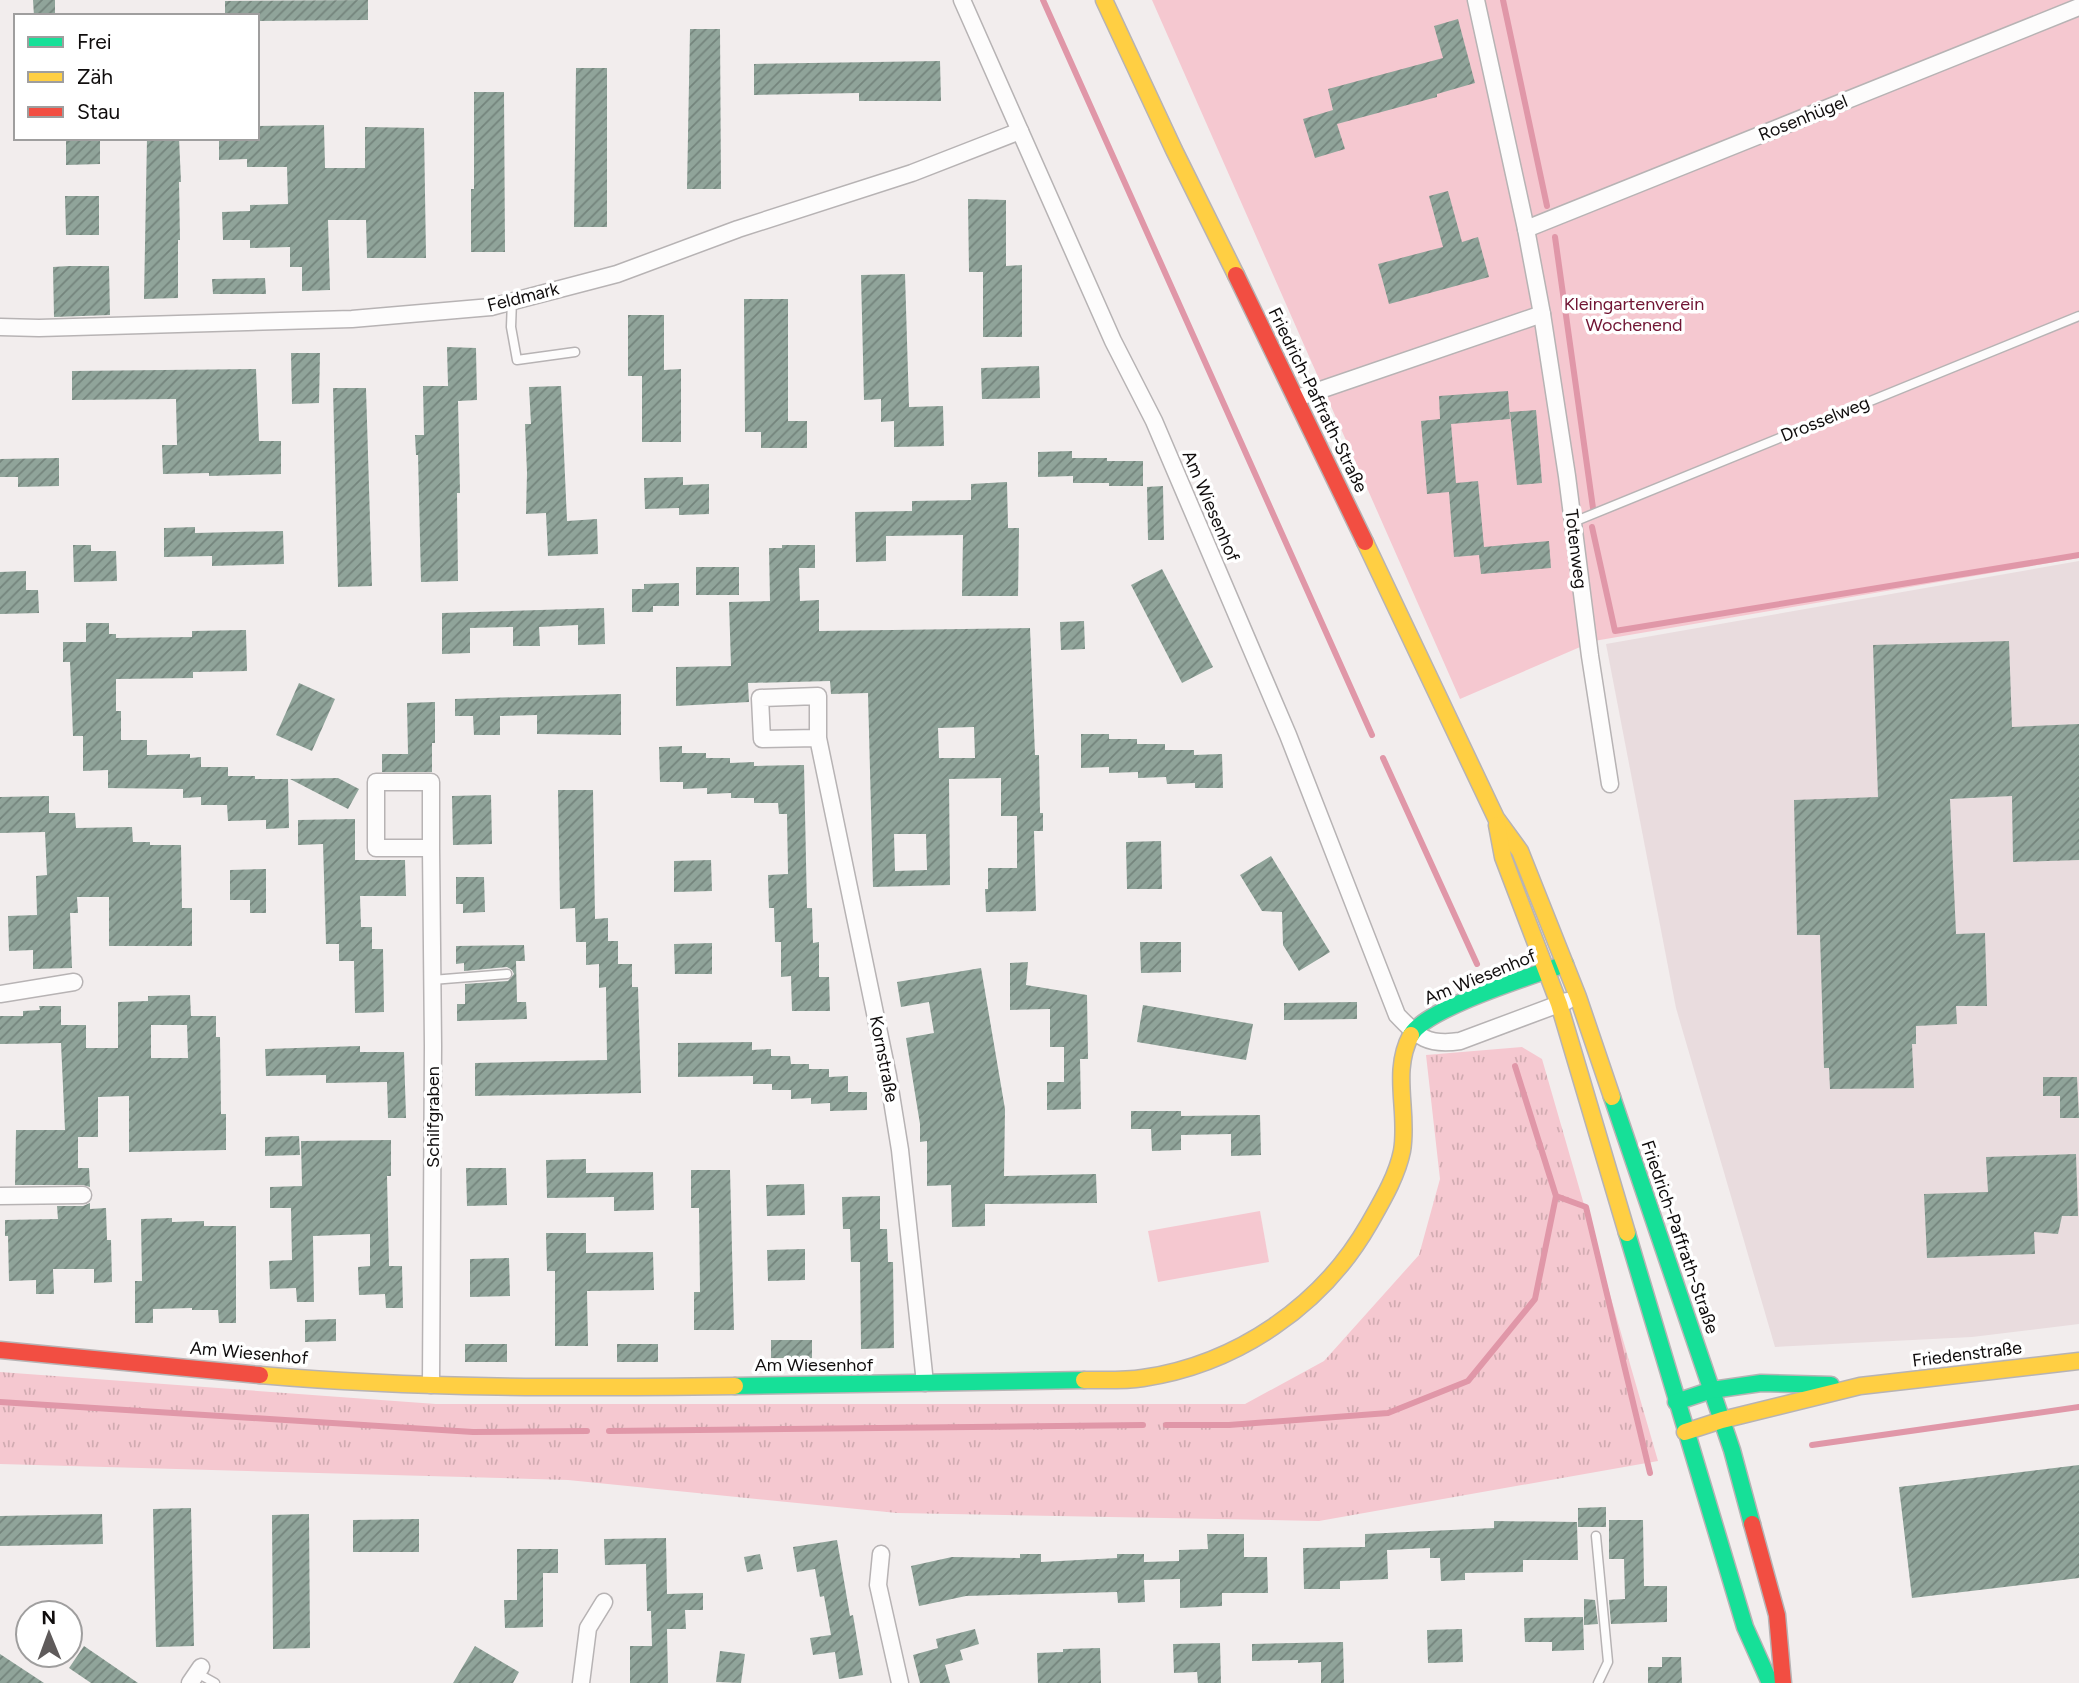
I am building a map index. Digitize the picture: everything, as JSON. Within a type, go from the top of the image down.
[{"type":"main road","name":"Friedrich-Paffrath-Straße","points":[[1104,0],[1496,818],[1520,851],[1578,997],[1732,1450],[1777,1615],[1783,1683]]},
{"type":"main road","name":"Friedrich-Paffrath-Straße","points":[[1496,818],[1503,857],[1559,1004],[1745,1628],[1770,1683]]},
{"type":"main road","name":"Am Wiesenhof","points":[[0,1350],[265,1375],[431,1385],[601,1388],[1140,1380],[1204,1364],[1266,1333],[1300,1309],[1330,1279],[1371,1223],[1397,1170],[1404,1131],[1400,1077],[1412,1031],[1425,1019],[1443,1010],[1565,964]]},
{"type":"main road","name":"Friedenstraße","points":[[1685,1432],[1722,1420],[1860,1386],[2079,1360]]},
{"type":"main road","name":"Friedenstraße","points":[[1676,1402],[1712,1390],[1760,1383],[1860,1386]]},
{"type":"street","name":"Am Wiesenhof","points":[[962,0],[1112,341],[1154,421],[1288,736],[1360,917],[1386,992],[1397,1015],[1412,1031]]},
{"type":"street","name":"Totenweg","points":[[1476,0],[1527,229],[1542,314],[1611,785]]},
{"type":"street","name":"Rosenhügel","points":[[1527,229],[2079,7]]},
{"type":"street","name":"Feldmark","points":[[0,327],[352,319],[491,307],[617,274],[738,229],[912,173],[1020,131]]},
{"type":"street","points":[[1297,398],[1542,314]]},
{"type":"street","name":"Kornstraße","points":[[818,738],[888,1076],[900,1150],[925,1383]]},
{"type":"street","name":"Schilfgraben","points":[[431,848],[376,848],[376,782],[431,782],[432,980],[431,1385]]},
{"type":"street","points":[[0,994],[74,982]]},
{"type":"street","points":[[1412,1031],[1424,1040],[1453,1042],[1578,997]]},
{"type":"street","points":[[0,1196],[83,1195]]},
{"type":"street","points":[[881,1554],[878,1585],[900,1683]]},
{"type":"street","points":[[581,1683],[588,1628],[604,1602]]},
{"type":"lane","points":[[512,300],[511,327],[517,360],[575,352]]},
{"type":"lane","name":"Drosselweg","points":[[1571,523],[2079,316]]},
{"type":"lane","points":[[432,980],[506,974]]},
{"type":"lane","points":[[1596,1536],[1608,1662],[1598,1683]]},
{"type":"lane","points":[[196,1674],[215,1683]]},
{"type":"shaded area","points":[[2079,561],[2079,1324],[1972,1337],[1775,1347],[1676,1008],[1606,644]]},
{"type":"green space","name":"Kleingartenverein Wochenend","points":[[1152,0],[2079,0],[2079,558],[1594,641],[1460,699]]},
{"type":"green space","points":[[1522,1047],[1542,1059],[1658,1461],[1319,1521],[897,1513],[568,1480],[0,1464],[0,1372],[436,1404],[1245,1404],[1324,1361],[1419,1255],[1440,1179],[1426,1055]]},
{"type":"green space","points":[[1260,1211],[1269,1262],[1158,1282],[1148,1231]]},
{"type":"building","points":[[33,0],[55,0],[55,14],[34,14]]},
{"type":"building","points":[[368,0],[368,20],[259,21],[259,14],[225,14],[225,1]]},
{"type":"building","points":[[1458,19],[1475,83],[1437,94],[1437,97],[1337,124],[1345,149],[1315,158],[1303,119],[1333,110],[1328,89],[1443,58],[1434,26]]},
{"type":"building","points":[[690,29],[720,29],[721,189],[687,189]]},
{"type":"building","points":[[940,61],[941,101],[859,101],[859,93],[754,95],[754,64]]},
{"type":"building","points":[[576,68],[607,68],[607,227],[574,227]]},
{"type":"building","points":[[474,92],[504,92],[505,252],[471,252]]},
{"type":"building","points":[[324,125],[325,168],[365,168],[365,127],[424,128],[426,258],[367,258],[366,220],[328,220],[330,290],[302,291],[302,267],[290,267],[290,247],[250,248],[250,240],[223,240],[222,212],[250,211],[250,205],[288,204],[287,167],[247,167],[247,159],[219,160],[219,140],[259,140],[259,126]]},
{"type":"building","points":[[66,140],[100,140],[100,164],[66,165]]},
{"type":"building","points":[[147,140],[179,140],[181,182],[178,298],[144,299]]},
{"type":"building","points":[[1448,191],[1462,242],[1478,237],[1489,277],[1389,304],[1378,264],[1443,247],[1429,196]]},
{"type":"building","points":[[65,196],[99,196],[99,235],[66,235]]},
{"type":"building","points":[[968,199],[1006,200],[1006,266],[1022,265],[1022,337],[983,337],[983,272],[969,272]]},
{"type":"building","points":[[109,266],[110,315],[54,317],[53,267]]},
{"type":"building","points":[[905,274],[909,407],[943,406],[944,446],[894,447],[894,421],[881,422],[881,399],[864,400],[861,275]]},
{"type":"building","points":[[265,278],[266,294],[213,294],[212,279]]},
{"type":"building","points":[[744,299],[788,299],[788,421],[807,421],[807,448],[761,448],[761,432],[745,432]]},
{"type":"building","points":[[628,315],[664,315],[664,370],[681,369],[681,442],[642,442],[642,376],[628,376]]},
{"type":"building","points":[[447,347],[476,348],[477,400],[458,401],[458,581],[421,582],[418,455],[415,435],[424,435],[423,386],[448,386]]},
{"type":"building","points":[[291,353],[320,353],[319,403],[292,404]]},
{"type":"building","points":[[1039,366],[1040,398],[982,399],[981,368]]},
{"type":"building","points":[[256,369],[259,441],[281,441],[281,474],[163,474],[162,445],[177,445],[176,399],[72,400],[72,371]]},
{"type":"building","points":[[561,386],[567,521],[597,519],[598,554],[548,556],[546,513],[526,514],[525,424],[531,424],[529,387]]},
{"type":"building","points":[[333,388],[366,388],[372,586],[338,587]]},
{"type":"building","points":[[1508,391],[1510,419],[1451,424],[1456,483],[1478,481],[1484,547],[1549,541],[1551,568],[1481,574],[1479,555],[1454,557],[1449,492],[1427,494],[1421,421],[1440,419],[1439,396]]},
{"type":"building","points":[[1536,410],[1542,483],[1517,485],[1510,412]]},
{"type":"building","points":[[1072,451],[1072,458],[1143,461],[1143,486],[1073,483],[1073,476],[1038,477],[1038,452]]},
{"type":"building","points":[[59,458],[59,486],[18,487],[18,477],[0,477],[0,459]]},
{"type":"building","points":[[683,477],[683,485],[709,484],[709,514],[679,515],[679,508],[645,509],[644,478]]},
{"type":"building","points":[[1007,482],[1008,528],[1019,528],[1018,596],[962,596],[963,535],[886,536],[886,561],[856,562],[855,512],[912,511],[912,501],[971,500],[971,484]]},
{"type":"building","points":[[1163,486],[1164,540],[1148,540],[1147,487]]},
{"type":"building","points":[[195,527],[195,533],[283,531],[284,564],[212,566],[212,556],[164,557],[164,528]]},
{"type":"building","points":[[73,545],[91,545],[91,551],[116,551],[117,581],[74,582]]},
{"type":"building","points":[[782,545],[815,545],[815,568],[799,568],[800,601],[819,600],[819,631],[1030,628],[1035,755],[1039,755],[1040,813],[1043,813],[1043,831],[1034,831],[1036,911],[986,912],[988,868],[1017,868],[1017,816],[1001,816],[1001,778],[949,779],[950,885],[873,887],[868,693],[831,694],[830,681],[748,683],[749,702],[676,706],[676,667],[731,666],[729,602],[770,601],[769,548],[782,548]],"holes":[[[974,727],[975,758],[939,758],[938,728]],[[894,834],[926,834],[927,870],[895,871]]]},
{"type":"building","points":[[696,567],[739,567],[739,595],[696,595]]},
{"type":"building","points":[[1162,569],[1213,667],[1182,683],[1131,585]]},
{"type":"building","points":[[26,571],[26,590],[38,590],[39,613],[0,614],[0,572]]},
{"type":"building","points":[[679,583],[679,606],[653,606],[653,612],[632,612],[632,589],[644,589],[644,584]]},
{"type":"building","points":[[604,608],[605,644],[578,645],[578,625],[539,627],[540,646],[513,646],[513,627],[470,628],[470,653],[442,654],[442,613]]},
{"type":"building","points":[[1084,621],[1085,649],[1061,650],[1060,622]]},
{"type":"building","points":[[86,623],[109,623],[109,634],[116,634],[116,638],[192,637],[192,631],[246,630],[247,671],[193,672],[193,678],[116,679],[116,711],[121,711],[121,740],[147,740],[147,755],[190,754],[190,758],[201,757],[201,767],[228,767],[228,776],[288,779],[289,828],[266,829],[266,820],[228,821],[227,805],[201,805],[201,797],[183,798],[183,789],[108,788],[108,770],[83,771],[83,736],[73,736],[70,662],[63,662],[63,642],[86,642]]},
{"type":"building","points":[[2009,641],[2012,727],[2079,724],[2079,860],[2013,862],[2012,796],[1950,799],[1956,934],[1985,933],[1987,1006],[1956,1006],[1957,1024],[1916,1026],[1916,1044],[1912,1044],[1914,1088],[1830,1089],[1829,1068],[1824,1068],[1820,935],[1797,935],[1794,800],[1878,797],[1873,645]]},
{"type":"building","points":[[299,683],[335,699],[312,751],[276,735]]},
{"type":"building","points":[[621,694],[621,735],[537,734],[537,715],[500,716],[500,735],[474,735],[473,716],[455,716],[455,699]]},
{"type":"building","points":[[435,702],[432,772],[382,772],[382,754],[408,754],[407,703]]},
{"type":"building","points":[[1081,734],[1109,734],[1109,739],[1137,739],[1137,744],[1165,744],[1165,750],[1194,750],[1194,755],[1222,754],[1223,788],[1195,788],[1195,783],[1167,784],[1166,777],[1138,778],[1138,772],[1109,773],[1109,767],[1081,768]]},
{"type":"building","points":[[682,746],[682,753],[706,753],[706,758],[730,758],[730,763],[754,762],[754,766],[804,765],[807,908],[812,908],[813,943],[819,942],[819,977],[829,977],[830,1011],[792,1011],[791,976],[781,977],[781,942],[775,942],[774,908],[769,908],[768,875],[788,874],[787,814],[779,814],[778,803],[754,803],[754,798],[731,798],[731,793],[707,794],[707,788],[683,789],[683,782],[660,782],[659,747]]},
{"type":"building","points":[[338,778],[359,789],[348,809],[290,779]]},
{"type":"building","points":[[558,790],[593,790],[595,919],[608,918],[608,941],[618,941],[618,964],[632,964],[632,987],[638,987],[641,1093],[475,1096],[475,1063],[607,1060],[606,987],[599,988],[599,964],[586,965],[586,942],[576,942],[575,908],[560,909]]},
{"type":"building","points":[[491,795],[492,844],[453,845],[452,796]]},
{"type":"building","points":[[49,796],[49,813],[75,813],[76,828],[132,827],[133,842],[181,845],[182,908],[192,908],[192,946],[109,946],[109,897],[77,897],[78,913],[70,913],[72,968],[33,969],[33,950],[9,951],[8,916],[37,915],[36,876],[47,875],[45,832],[0,833],[0,797]]},
{"type":"building","points":[[355,819],[355,860],[405,860],[406,896],[360,896],[361,927],[372,927],[372,949],[383,949],[384,1012],[355,1013],[354,961],[339,961],[339,944],[326,944],[323,844],[298,845],[298,820]]},
{"type":"building","points":[[1161,841],[1162,889],[1127,889],[1126,842]]},
{"type":"building","points":[[1271,856],[1330,952],[1299,971],[1283,945],[1282,912],[1262,911],[1240,875]]},
{"type":"building","points":[[711,860],[712,891],[674,892],[674,861]]},
{"type":"building","points":[[266,869],[266,913],[250,913],[250,900],[230,900],[230,870]]},
{"type":"building","points":[[456,877],[484,877],[485,912],[463,913],[463,904],[456,904]]},
{"type":"building","points":[[1140,942],[1181,942],[1181,972],[1141,973]]},
{"type":"building","points":[[712,943],[712,974],[675,974],[674,944]]},
{"type":"building","points":[[524,945],[525,961],[516,961],[517,1002],[526,1002],[527,1019],[457,1021],[457,1004],[465,1004],[465,984],[508,981],[514,974],[507,967],[464,971],[464,963],[456,964],[456,946]]},
{"type":"building","points":[[1028,962],[1026,985],[1087,995],[1088,1059],[1080,1059],[1081,1109],[1047,1110],[1047,1082],[1064,1082],[1064,1047],[1050,1047],[1050,1009],[1010,1010],[1010,963]]},
{"type":"building","points":[[981,968],[1005,1109],[1004,1176],[1096,1174],[1097,1203],[985,1204],[985,1226],[952,1227],[951,1185],[927,1186],[927,1141],[920,1142],[920,1124],[906,1038],[934,1033],[929,1002],[901,1007],[897,982]]},
{"type":"building","points":[[190,995],[191,1016],[216,1016],[216,1037],[220,1037],[221,1114],[226,1114],[226,1150],[129,1152],[129,1096],[98,1097],[98,1137],[78,1137],[78,1168],[89,1168],[90,1187],[15,1185],[16,1130],[65,1130],[61,1043],[0,1044],[0,1016],[23,1016],[23,1011],[40,1010],[39,1006],[61,1006],[61,1025],[86,1025],[86,1048],[118,1048],[118,1002],[148,1001],[148,996]],"holes":[[[151,1025],[187,1025],[188,1058],[151,1058]]]},
{"type":"building","points":[[1357,1002],[1357,1019],[1284,1020],[1284,1003]]},
{"type":"building","points":[[1143,1005],[1253,1024],[1246,1060],[1137,1042]]},
{"type":"building","points":[[752,1042],[752,1050],[771,1049],[771,1056],[790,1056],[791,1064],[809,1064],[809,1069],[829,1069],[829,1077],[848,1076],[848,1092],[867,1092],[867,1110],[830,1111],[830,1103],[811,1104],[811,1098],[791,1099],[791,1090],[772,1090],[772,1084],[753,1084],[753,1076],[678,1077],[678,1043]]},
{"type":"building","points":[[360,1046],[360,1052],[404,1052],[406,1118],[388,1118],[387,1082],[326,1083],[326,1075],[266,1076],[265,1049]]},
{"type":"building","points":[[2043,1077],[2077,1077],[2079,1118],[2060,1118],[2060,1096],[2043,1096]]},
{"type":"building","points":[[1131,1111],[1181,1111],[1181,1116],[1260,1115],[1261,1155],[1231,1156],[1231,1134],[1181,1135],[1181,1150],[1152,1151],[1151,1129],[1131,1129]]},
{"type":"building","points":[[299,1136],[300,1155],[265,1156],[265,1137]]},
{"type":"building","points":[[391,1140],[391,1176],[387,1176],[389,1266],[402,1266],[403,1308],[386,1308],[385,1294],[359,1295],[358,1267],[370,1266],[370,1234],[313,1236],[314,1302],[297,1302],[296,1288],[270,1289],[269,1261],[292,1260],[291,1208],[270,1208],[270,1187],[302,1186],[301,1141]]},
{"type":"building","points":[[2076,1154],[2078,1216],[2062,1216],[2058,1234],[2034,1232],[2035,1254],[1927,1258],[1924,1194],[1988,1192],[1986,1157]]},
{"type":"building","points":[[586,1159],[586,1173],[653,1172],[654,1210],[614,1211],[614,1197],[547,1198],[546,1160]]},
{"type":"building","points":[[466,1168],[506,1168],[507,1205],[467,1206]]},
{"type":"building","points":[[691,1170],[730,1170],[734,1330],[694,1330],[694,1292],[700,1292],[699,1208],[691,1208]]},
{"type":"building","points":[[804,1184],[805,1215],[767,1216],[766,1185]]},
{"type":"building","points":[[880,1196],[880,1229],[887,1229],[888,1262],[893,1262],[894,1348],[861,1349],[860,1262],[851,1262],[850,1229],[843,1229],[842,1197]]},
{"type":"building","points":[[90,1203],[90,1209],[106,1208],[107,1240],[111,1240],[112,1282],[94,1283],[94,1269],[53,1269],[54,1294],[36,1294],[36,1280],[9,1281],[5,1220],[58,1219],[57,1206],[83,1206]]},
{"type":"building","points":[[172,1218],[172,1222],[204,1221],[204,1226],[236,1226],[236,1323],[219,1323],[218,1310],[192,1308],[153,1309],[153,1323],[135,1323],[135,1281],[142,1281],[141,1219]]},
{"type":"building","points":[[546,1233],[586,1233],[586,1253],[653,1252],[654,1290],[587,1291],[588,1346],[555,1346],[555,1271],[547,1271]]},
{"type":"building","points":[[805,1249],[805,1280],[768,1281],[767,1250]]},
{"type":"building","points":[[509,1258],[510,1296],[470,1297],[470,1259]]},
{"type":"building","points":[[336,1319],[336,1341],[305,1342],[305,1320]]},
{"type":"building","points":[[771,1340],[812,1340],[812,1358],[771,1358]]},
{"type":"building","points":[[465,1344],[507,1344],[507,1362],[465,1362]]},
{"type":"building","points":[[617,1344],[658,1344],[658,1362],[617,1362]]},
{"type":"building","points":[[2079,1465],[2079,1578],[1912,1598],[1899,1487]]},
{"type":"building","points":[[1606,1507],[1606,1527],[1578,1527],[1578,1508]]},
{"type":"building","points":[[191,1508],[194,1646],[156,1647],[153,1509]]},
{"type":"building","points":[[102,1514],[103,1544],[0,1546],[0,1516]]},
{"type":"building","points":[[309,1514],[310,1648],[273,1649],[272,1515]]},
{"type":"building","points":[[419,1519],[419,1552],[353,1552],[353,1520]]},
{"type":"building","points":[[1609,1520],[1643,1520],[1644,1586],[1667,1586],[1667,1622],[1611,1624],[1609,1600],[1625,1599],[1624,1559],[1609,1559]]},
{"type":"building","points":[[1494,1521],[1577,1522],[1578,1560],[1523,1560],[1523,1572],[1465,1573],[1465,1580],[1441,1581],[1440,1558],[1430,1558],[1430,1548],[1387,1550],[1388,1579],[1340,1581],[1340,1589],[1304,1589],[1303,1548],[1365,1547],[1365,1534],[1494,1528]]},
{"type":"building","points":[[1207,1534],[1244,1534],[1244,1557],[1267,1557],[1268,1593],[1222,1593],[1222,1606],[1180,1608],[1180,1579],[1144,1580],[1145,1602],[1118,1603],[1117,1592],[966,1596],[919,1606],[911,1566],[952,1557],[1020,1558],[1020,1554],[1041,1554],[1041,1562],[1117,1558],[1117,1554],[1144,1554],[1144,1562],[1179,1561],[1179,1550],[1208,1549]]},
{"type":"building","points":[[666,1538],[667,1594],[703,1593],[703,1610],[685,1610],[686,1629],[667,1629],[668,1683],[630,1683],[630,1646],[652,1646],[651,1611],[647,1611],[646,1564],[605,1565],[604,1539]]},
{"type":"building","points":[[837,1540],[863,1675],[839,1679],[835,1652],[813,1655],[810,1638],[831,1635],[824,1596],[820,1597],[815,1569],[797,1572],[793,1547]]},
{"type":"building","points":[[517,1549],[558,1549],[558,1573],[543,1573],[543,1627],[505,1628],[504,1600],[517,1600]]},
{"type":"building","points":[[760,1554],[763,1569],[747,1572],[744,1557]]},
{"type":"building","points":[[1584,1599],[1595,1600],[1598,1624],[1584,1625]]},
{"type":"building","points":[[1583,1617],[1584,1650],[1552,1651],[1552,1642],[1525,1642],[1524,1618]]},
{"type":"building","points":[[975,1629],[979,1644],[960,1650],[963,1660],[945,1665],[950,1683],[920,1683],[913,1655],[938,1648],[936,1639]]},
{"type":"building","points":[[1462,1629],[1463,1662],[1428,1663],[1427,1630]]},
{"type":"building","points":[[1343,1642],[1344,1683],[1321,1683],[1321,1662],[1252,1661],[1252,1644]]},
{"type":"building","points":[[1220,1643],[1221,1683],[1198,1683],[1197,1672],[1174,1673],[1173,1644]]},
{"type":"building","points":[[84,1646],[138,1683],[91,1683],[70,1669],[84,1669]]},
{"type":"building","points":[[475,1646],[519,1672],[513,1683],[453,1683]]},
{"type":"building","points":[[1100,1648],[1101,1683],[1038,1683],[1037,1653]]},
{"type":"building","points":[[720,1651],[745,1654],[741,1683],[716,1682]]},
{"type":"building","points":[[0,1654],[14,1663],[14,1669],[23,1669],[44,1683],[0,1683]]},
{"type":"building","points":[[1662,1657],[1681,1657],[1682,1683],[1648,1683],[1648,1667],[1662,1667]]},
{"type":"waterway","points":[[1043,0],[1372,735]]},
{"type":"waterway","points":[[1503,0],[1547,206]]},
{"type":"waterway","points":[[1555,237],[1593,508]]},
{"type":"waterway","points":[[1592,527],[1615,631],[2079,555]]},
{"type":"waterway","points":[[1383,758],[1477,964]]},
{"type":"waterway","points":[[1166,1425],[1229,1425],[1388,1413],[1468,1381],[1535,1299],[1556,1196],[1515,1066]]},
{"type":"waterway","points":[[1556,1196],[1586,1207],[1650,1473]]},
{"type":"waterway","points":[[0,1402],[473,1432],[587,1431]]},
{"type":"waterway","points":[[1812,1445],[2079,1407]]},
{"type":"waterway","points":[[609,1431],[1143,1425]]},
{"type":"traffic: fast","points":[[1411,1035],[1437,1014],[1458,1004],[1565,964]]},
{"type":"traffic: fast","points":[[1612,1097],[1732,1450],[1752,1524]]},
{"type":"traffic: fast","points":[[1627,1233],[1745,1627],[1770,1683]]},
{"type":"traffic: fast","points":[[735,1386],[1084,1380]]},
{"type":"traffic: fast","points":[[1676,1402],[1712,1390],[1761,1383],[1831,1385]]},
{"type":"traffic: slow","points":[[1104,0],[1236,275]]},
{"type":"traffic: slow","points":[[1365,542],[1496,818],[1520,851],[1578,997],[1612,1097]]},
{"type":"traffic: slow","points":[[1497,825],[1503,857],[1559,1004],[1627,1233]]},
{"type":"traffic: slow","points":[[1084,1380],[1143,1378],[1178,1371],[1211,1360],[1274,1327],[1327,1281],[1350,1254],[1369,1224],[1397,1170],[1404,1136],[1402,1063],[1411,1035]]},
{"type":"traffic: slow","points":[[1685,1432],[1722,1420],[1860,1386],[2079,1361]]},
{"type":"traffic: slow","points":[[260,1375],[438,1385],[735,1386]]},
{"type":"traffic: jam","points":[[1236,275],[1365,542]]},
{"type":"traffic: jam","points":[[0,1350],[260,1375]]},
{"type":"traffic: jam","points":[[1752,1524],[1777,1615],[1783,1683]]}]
